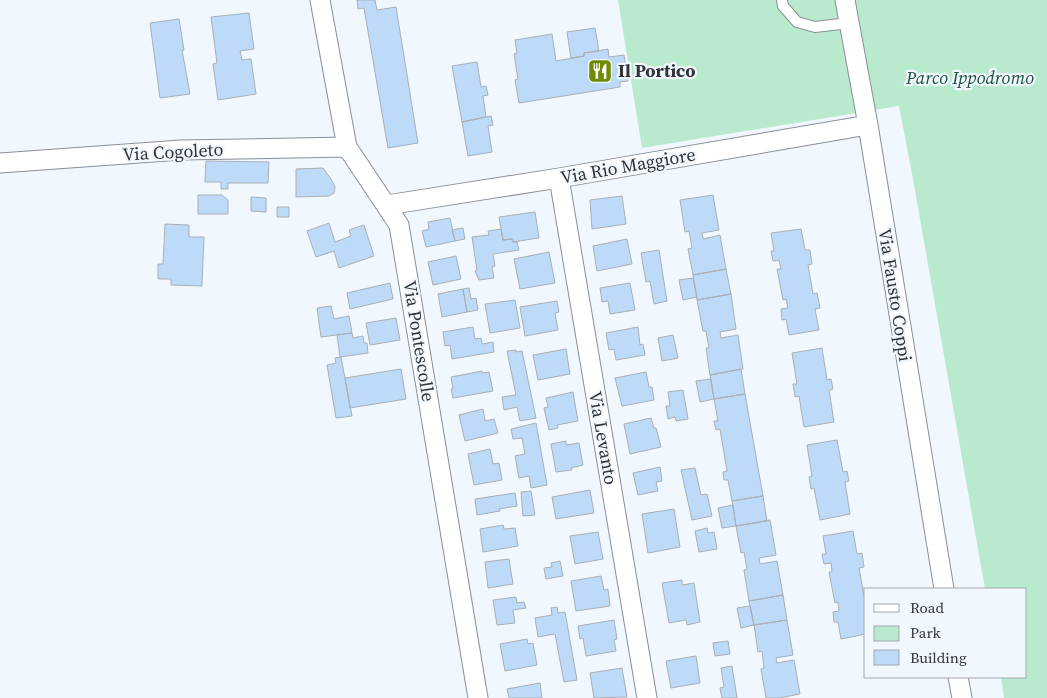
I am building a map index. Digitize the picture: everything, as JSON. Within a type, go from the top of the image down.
[{"type":"street","name":"Via Pontescolle","points":[[320,0],[347,146],[399,225],[478,698]]},
{"type":"street","name":"Via Fausto Coppi","points":[[845,0],[868,126],[944,588]]},
{"type":"street","name":"Via Rio Maggiore","points":[[387,205],[559,178],[828,131],[868,126]]},
{"type":"street","name":"Via Cogoleto","points":[[0,163],[181,150],[347,146]]},
{"type":"street","name":"Via Levanto","points":[[559,178],[647,698]]},
{"type":"street","points":[[958,678],[962,698]]},
{"type":"lane","points":[[782,0],[783,6],[797,22],[815,27],[849,23]]},
{"type":"green space","name":"Parco Ippodromo","points":[[618,0],[1047,0],[1047,698],[1004,698],[1001,678],[1027,678],[1027,588],[985,588],[899,106],[642,148]]},
{"type":"building","points":[[357,0],[375,0],[377,10],[396,7],[418,143],[388,148],[364,8],[358,9]]},
{"type":"building","points":[[249,13],[254,49],[240,51],[242,60],[251,59],[256,94],[218,100],[213,64],[217,63],[211,17]]},
{"type":"building","points":[[179,19],[184,50],[182,50],[190,94],[160,98],[150,23]]},
{"type":"building","points":[[595,28],[599,51],[584,53],[584,56],[571,58],[567,32]]},
{"type":"building","points":[[552,34],[556,61],[608,49],[609,57],[624,55],[628,81],[620,82],[620,87],[519,103],[515,80],[518,79],[514,54],[517,53],[515,40]]},
{"type":"building","points":[[477,62],[481,87],[486,86],[488,95],[483,96],[486,117],[462,122],[452,66]]},
{"type":"building","points":[[491,116],[493,125],[488,126],[492,152],[468,156],[462,122]]},
{"type":"building","points":[[206,161],[269,162],[268,183],[228,183],[228,189],[221,189],[221,182],[205,182]]},
{"type":"building","points":[[323,168],[335,187],[334,193],[329,196],[296,197],[296,169]]},
{"type":"building","points":[[198,195],[222,195],[228,200],[228,214],[198,214]]},
{"type":"building","points":[[713,195],[719,230],[702,233],[703,239],[720,235],[726,269],[693,275],[688,249],[692,248],[689,231],[685,232],[680,200]]},
{"type":"building","points":[[622,196],[626,224],[592,229],[590,200]]},
{"type":"building","points":[[251,197],[266,198],[266,212],[251,211]]},
{"type":"building","points":[[277,207],[289,207],[289,217],[277,217]]},
{"type":"building","points":[[535,212],[539,238],[513,242],[512,239],[503,240],[499,217]]},
{"type":"building","points":[[450,218],[455,241],[426,247],[422,231],[429,229],[428,222]]},
{"type":"building","points":[[329,223],[335,242],[351,236],[349,230],[364,225],[374,256],[339,268],[334,251],[316,257],[307,231]]},
{"type":"building","points":[[165,224],[189,225],[189,237],[204,237],[202,286],[171,285],[171,279],[158,279],[158,264],[163,264]]},
{"type":"building","points":[[463,228],[465,239],[455,241],[452,230]]},
{"type":"building","points":[[501,229],[503,240],[512,239],[513,242],[517,242],[519,250],[493,254],[495,266],[492,267],[494,278],[479,280],[475,271],[477,270],[472,237],[489,235],[488,231]]},
{"type":"building","points":[[801,229],[805,250],[810,250],[812,264],[808,265],[813,294],[817,293],[820,308],[815,309],[819,330],[789,335],[786,319],[782,320],[781,309],[788,308],[786,299],[783,300],[777,269],[781,269],[779,260],[773,261],[771,251],[774,251],[771,233]]},
{"type":"building","points":[[627,239],[632,264],[597,271],[593,246]]},
{"type":"building","points":[[659,250],[667,301],[654,304],[650,281],[646,282],[641,253]]},
{"type":"building","points":[[549,252],[555,283],[520,289],[514,259]]},
{"type":"building","points":[[456,256],[461,279],[433,285],[428,262]]},
{"type":"building","points":[[726,269],[731,294],[697,300],[693,275]]},
{"type":"building","points":[[693,278],[697,297],[683,300],[679,280]]},
{"type":"building","points":[[390,283],[393,299],[350,309],[347,293]]},
{"type":"building","points":[[630,283],[635,310],[610,314],[608,301],[602,302],[600,288]]},
{"type":"building","points":[[469,288],[471,299],[476,298],[478,310],[467,312],[463,289]]},
{"type":"building","points":[[463,289],[467,312],[442,317],[438,294]]},
{"type":"building","points":[[731,294],[736,329],[720,332],[721,338],[738,335],[743,369],[710,375],[706,348],[709,348],[706,331],[703,331],[697,300]]},
{"type":"building","points":[[515,300],[520,328],[490,333],[485,304]]},
{"type":"building","points":[[557,301],[559,312],[555,313],[558,330],[525,336],[520,307]]},
{"type":"building","points":[[331,306],[334,319],[349,316],[352,333],[321,337],[317,308]]},
{"type":"building","points":[[396,318],[400,340],[370,345],[366,323]]},
{"type":"building","points":[[473,327],[475,339],[481,338],[482,344],[493,342],[494,352],[452,359],[450,345],[445,346],[443,332]]},
{"type":"building","points":[[638,327],[640,345],[643,344],[645,355],[616,360],[614,349],[609,350],[606,333]]},
{"type":"building","points":[[352,333],[353,338],[363,336],[364,343],[367,343],[368,353],[340,357],[337,335]]},
{"type":"building","points":[[673,335],[678,358],[662,361],[658,338]]},
{"type":"building","points":[[822,348],[827,380],[831,379],[833,389],[829,390],[834,422],[804,427],[799,396],[795,397],[793,384],[797,384],[792,353]]},
{"type":"building","points":[[566,349],[570,374],[538,380],[533,355]]},
{"type":"building","points":[[516,350],[516,352],[522,351],[536,418],[520,421],[517,407],[504,410],[502,397],[516,395],[507,351]]},
{"type":"building","points":[[341,357],[352,416],[336,418],[327,365],[336,363],[335,358]]},
{"type":"building","points":[[401,369],[406,399],[350,408],[345,378]]},
{"type":"building","points":[[741,369],[745,394],[714,399],[710,375]]},
{"type":"building","points":[[482,371],[482,373],[489,372],[493,391],[453,398],[451,377]]},
{"type":"building","points":[[646,372],[649,387],[652,387],[654,400],[622,406],[615,378]]},
{"type":"building","points":[[711,379],[714,399],[700,402],[696,381]]},
{"type":"building","points":[[683,390],[688,419],[676,421],[675,417],[668,419],[666,406],[670,406],[668,392]]},
{"type":"building","points":[[573,392],[578,421],[557,425],[558,428],[549,430],[544,408],[548,407],[546,398]]},
{"type":"building","points":[[745,394],[763,496],[732,501],[728,480],[724,480],[723,472],[727,471],[720,429],[716,430],[714,421],[718,421],[714,399]]},
{"type":"building","points":[[483,409],[485,421],[494,419],[498,433],[465,441],[459,415]]},
{"type":"building","points":[[651,418],[661,447],[630,454],[624,424]]},
{"type":"building","points":[[536,423],[547,485],[531,488],[529,476],[519,478],[515,456],[525,454],[522,438],[513,439],[511,429]]},
{"type":"building","points":[[837,440],[843,472],[847,471],[849,481],[845,482],[850,514],[820,520],[814,488],[811,489],[809,477],[812,476],[807,445]]},
{"type":"building","points":[[566,441],[566,445],[579,443],[583,465],[571,468],[572,470],[556,472],[551,444]]},
{"type":"building","points":[[490,449],[493,464],[499,463],[502,480],[474,485],[468,454]]},
{"type":"building","points":[[660,467],[662,481],[656,482],[658,491],[638,495],[633,473]]},
{"type":"building","points":[[695,468],[701,495],[707,494],[712,516],[692,520],[681,470]]},
{"type":"building","points":[[590,490],[594,513],[556,519],[552,497]]},
{"type":"building","points":[[531,491],[535,515],[523,516],[521,492]]},
{"type":"building","points":[[515,493],[517,506],[477,515],[475,499]]},
{"type":"building","points":[[763,496],[767,521],[736,526],[732,501]]},
{"type":"building","points":[[733,505],[736,526],[722,528],[718,508]]},
{"type":"building","points":[[674,509],[680,547],[648,553],[642,514]]},
{"type":"building","points":[[770,520],[776,555],[759,558],[760,564],[777,561],[783,595],[749,601],[744,570],[747,569],[744,552],[741,553],[736,526]]},
{"type":"building","points":[[503,525],[504,529],[515,528],[518,546],[483,552],[480,529]]},
{"type":"building","points":[[707,528],[708,533],[714,532],[717,549],[699,552],[695,531]]},
{"type":"building","points":[[853,531],[857,554],[862,553],[864,567],[859,568],[864,596],[864,634],[841,639],[838,622],[834,622],[833,612],[839,611],[838,602],[835,603],[829,572],[832,572],[831,563],[824,564],[822,554],[826,554],[823,536]]},
{"type":"building","points":[[598,532],[603,559],[575,564],[570,536]]},
{"type":"building","points":[[509,559],[513,584],[488,588],[485,562]]},
{"type":"building","points":[[560,561],[563,576],[546,579],[544,568],[552,567],[551,563]]},
{"type":"building","points":[[601,576],[604,590],[608,589],[610,606],[576,611],[571,581]]},
{"type":"building","points":[[682,580],[682,585],[694,583],[700,622],[687,625],[686,620],[669,623],[662,583]]},
{"type":"building","points":[[783,595],[787,620],[754,625],[749,601]]},
{"type":"building","points":[[516,597],[517,603],[524,602],[526,608],[513,610],[515,623],[497,625],[493,600]]},
{"type":"building","points":[[750,606],[754,625],[741,628],[737,608]]},
{"type":"building","points":[[557,607],[558,613],[565,612],[577,680],[564,682],[555,634],[538,637],[535,618],[552,615],[551,608]]},
{"type":"building","points":[[614,620],[617,639],[614,640],[616,651],[586,656],[583,638],[580,639],[578,626]]},
{"type":"building","points":[[787,620],[793,655],[776,658],[777,663],[794,660],[800,694],[779,698],[766,698],[761,669],[764,668],[762,651],[758,652],[754,625]]},
{"type":"building","points":[[527,639],[528,644],[533,643],[537,665],[505,671],[500,644]]},
{"type":"building","points":[[728,641],[730,654],[715,656],[713,643]]},
{"type":"building","points":[[696,656],[700,683],[671,688],[666,661]]},
{"type":"building","points":[[732,666],[737,698],[722,698],[720,688],[724,687],[721,668]]},
{"type":"building","points":[[622,668],[627,697],[594,698],[590,673]]},
{"type":"building","points":[[540,683],[542,698],[509,698],[507,689]]},
{"type":"place","name":"Il Portico","points":[[600,71]]}]
